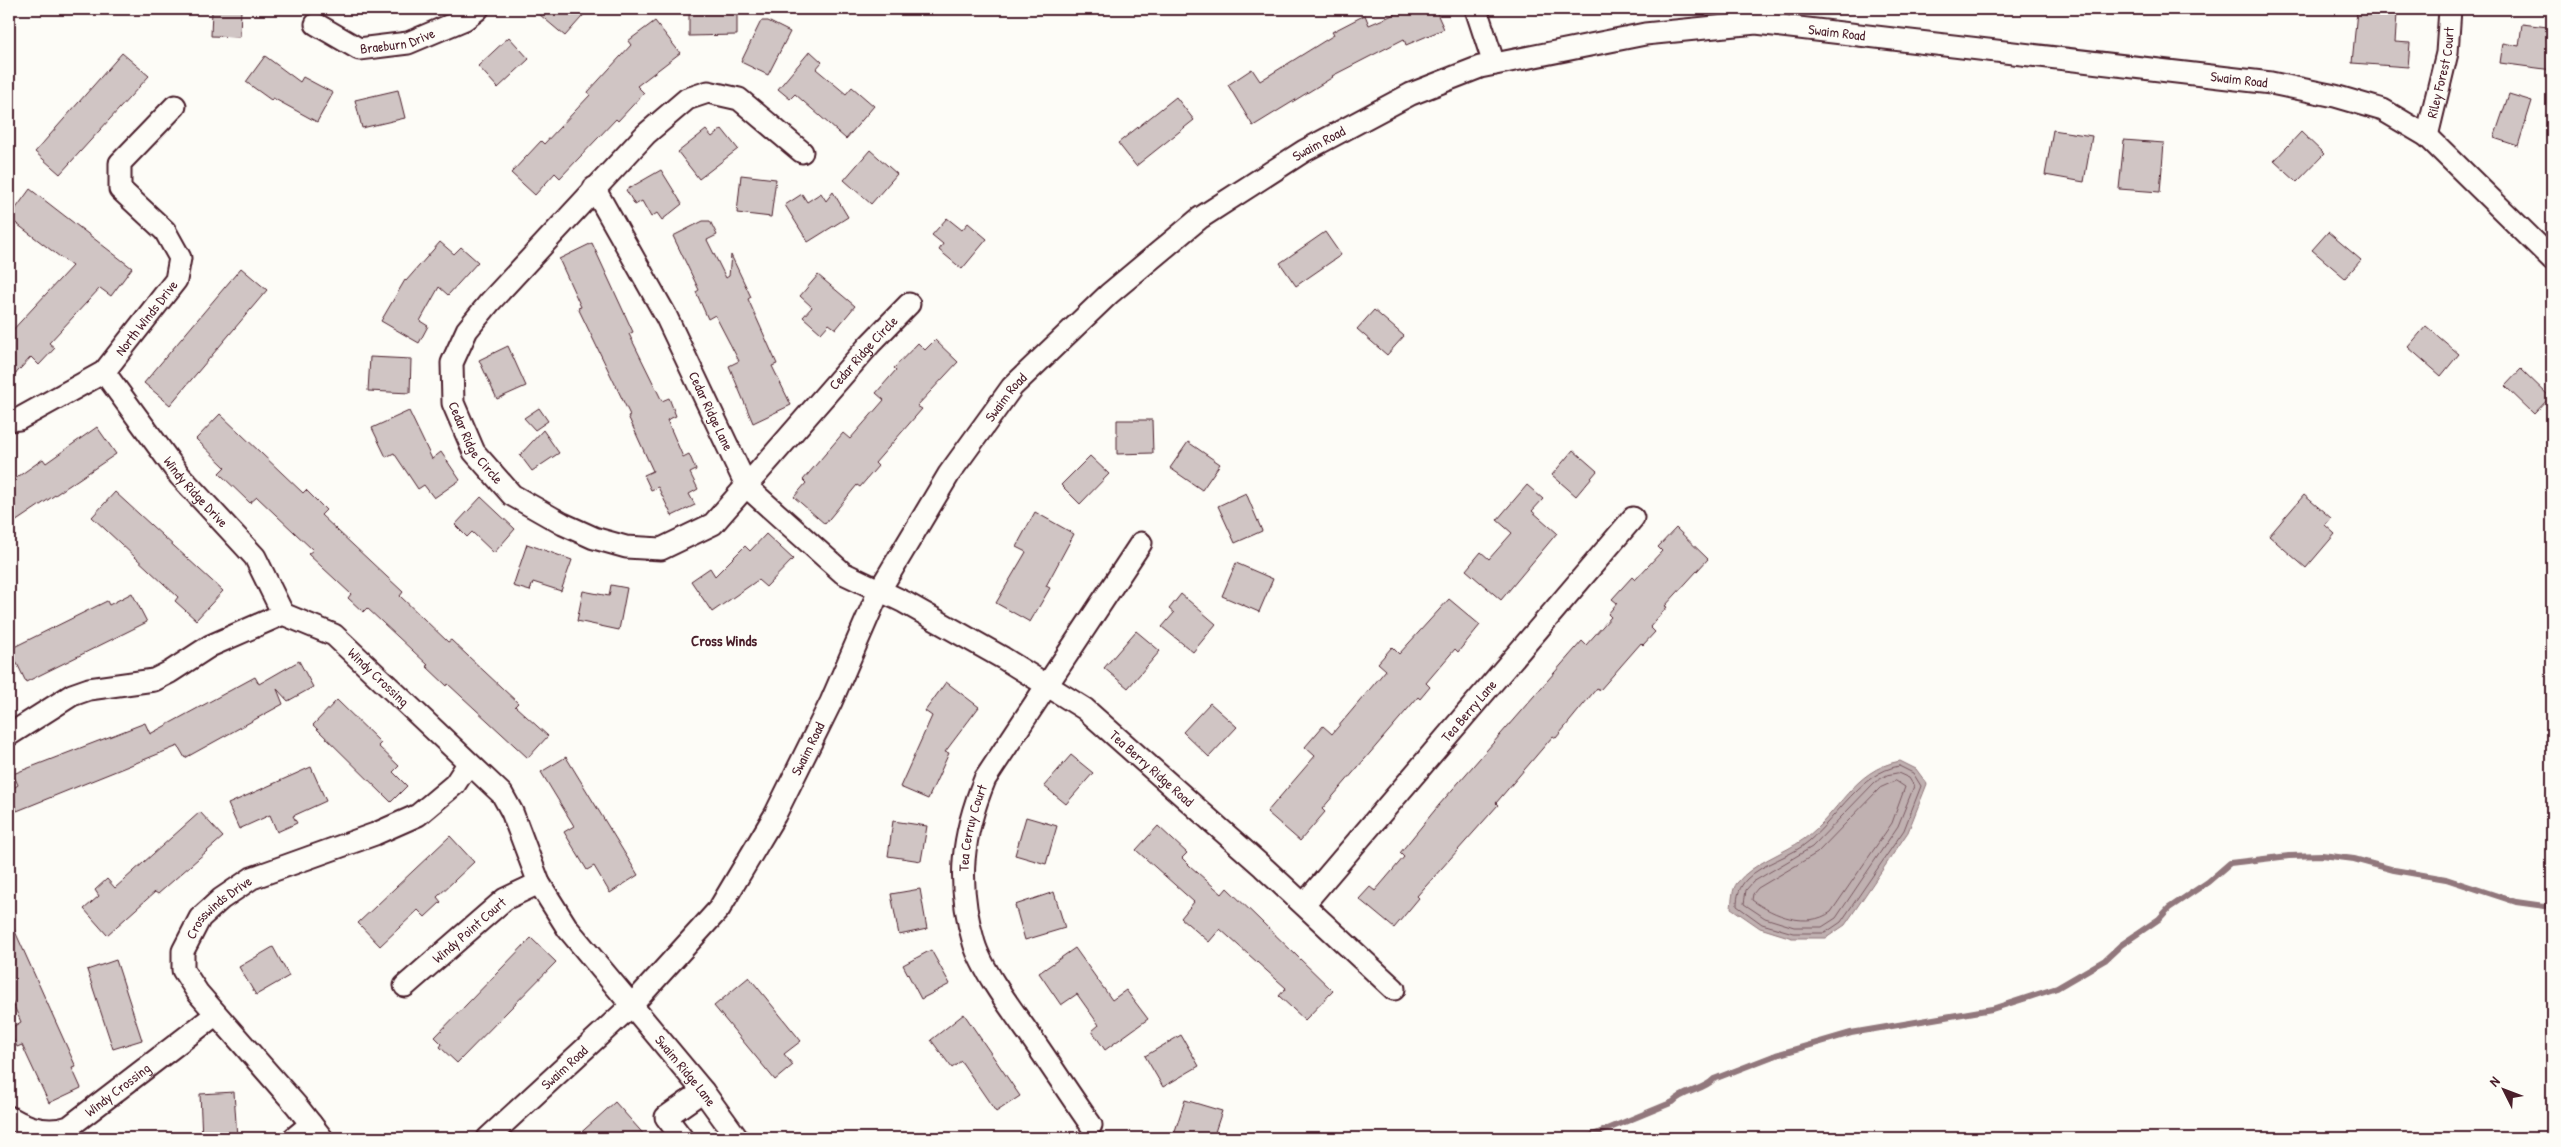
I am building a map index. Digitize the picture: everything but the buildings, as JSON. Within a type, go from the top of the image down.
[{"type":"street","name":"Braeburn Drive","points":[[316,24],[359,49],[408,43],[465,19],[478,9]]},
{"type":"street","points":[[1476,9],[1494,64]]},
{"type":"street","name":"Riley Forest Court","points":[[2427,136],[2447,52],[2450,9]]},
{"type":"street","name":"Swaim Road","points":[[488,1138],[631,1006],[718,909],[775,816],[831,702],[880,591],[949,474],[1012,387],[1109,294],[1200,218],[1304,151],[1411,94],[1480,67],[1494,64],[1645,34],[1756,23],[2272,83],[2335,96],[2383,110],[2427,136],[2552,259]]},
{"type":"street","name":"Cedar Ridge Circle","points":[[802,152],[739,99],[708,92],[687,98],[646,134],[594,188],[490,302],[467,330],[452,364],[453,403],[474,452],[512,495],[571,527],[594,538],[626,547],[661,549],[713,524],[870,344],[909,304]]},
{"type":"street","name":"North Winds Drive","points":[[9,420],[19,419],[104,372],[176,280],[180,258],[165,232],[120,188],[120,163],[175,106]]},
{"type":"street","name":"Cedar Ridge Lane","points":[[594,188],[666,316],[747,487],[843,573],[880,591]]},
{"type":"street","name":"Windy Ridge Drive","points":[[104,372],[180,476],[255,558],[283,614]]},
{"type":"street","name":"Tea Berry Lane","points":[[1304,904],[1633,518]]},
{"type":"street","name":"Tea Cerruy Court","points":[[1091,1125],[1000,992],[974,944],[966,906],[962,858],[971,813],[985,779],[1141,543]]},
{"type":"street","name":"Tea Berry Ridge Road","points":[[880,591],[1004,658],[1085,709],[1304,904],[1394,989]]},
{"type":"street","points":[[9,735],[72,696],[89,689],[154,680],[210,646],[283,614]]},
{"type":"street","name":"Windy Crossing","points":[[283,614],[334,635],[468,764],[502,794],[512,812],[539,883],[568,929],[597,962],[631,1006]]},
{"type":"street","name":"Crosswinds Drive","points":[[317,1131],[215,1015],[183,970],[183,951],[200,918],[221,899],[252,878],[375,834],[418,815],[455,784],[468,764]]},
{"type":"street","name":"Windy Point Court","points":[[405,986],[505,899],[539,883]]},
{"type":"street","name":"Swaim Ridge Lane","points":[[631,1006],[703,1091],[737,1138]]},
{"type":"street","name":"Windy Crossing","points":[[9,1117],[38,1134],[69,1127],[215,1015]]},
{"type":"street","points":[[682,1138],[666,1117],[703,1091]]},
{"type":"street","points":[[294,1138],[317,1131]]},
{"type":"water","points":[[1900,761],[1916,769],[1927,784],[1908,832],[1845,925],[1826,938],[1792,938],[1760,928],[1731,908],[1734,888],[1752,869],[1804,839],[1870,773]]},
{"type":"waterway","points":[[1586,1138],[1673,1102],[1677,1098],[1710,1083],[1714,1079],[1776,1055],[1851,1033],[1992,1009],[2057,988],[2105,960],[2121,945],[2159,919],[2169,908],[2208,882],[2230,863],[2289,856],[2322,855],[2354,859],[2394,870],[2446,879],[2516,902],[2552,907]]},
{"type":"district","name":"Cross Winds","points":[[724,641]]}]
